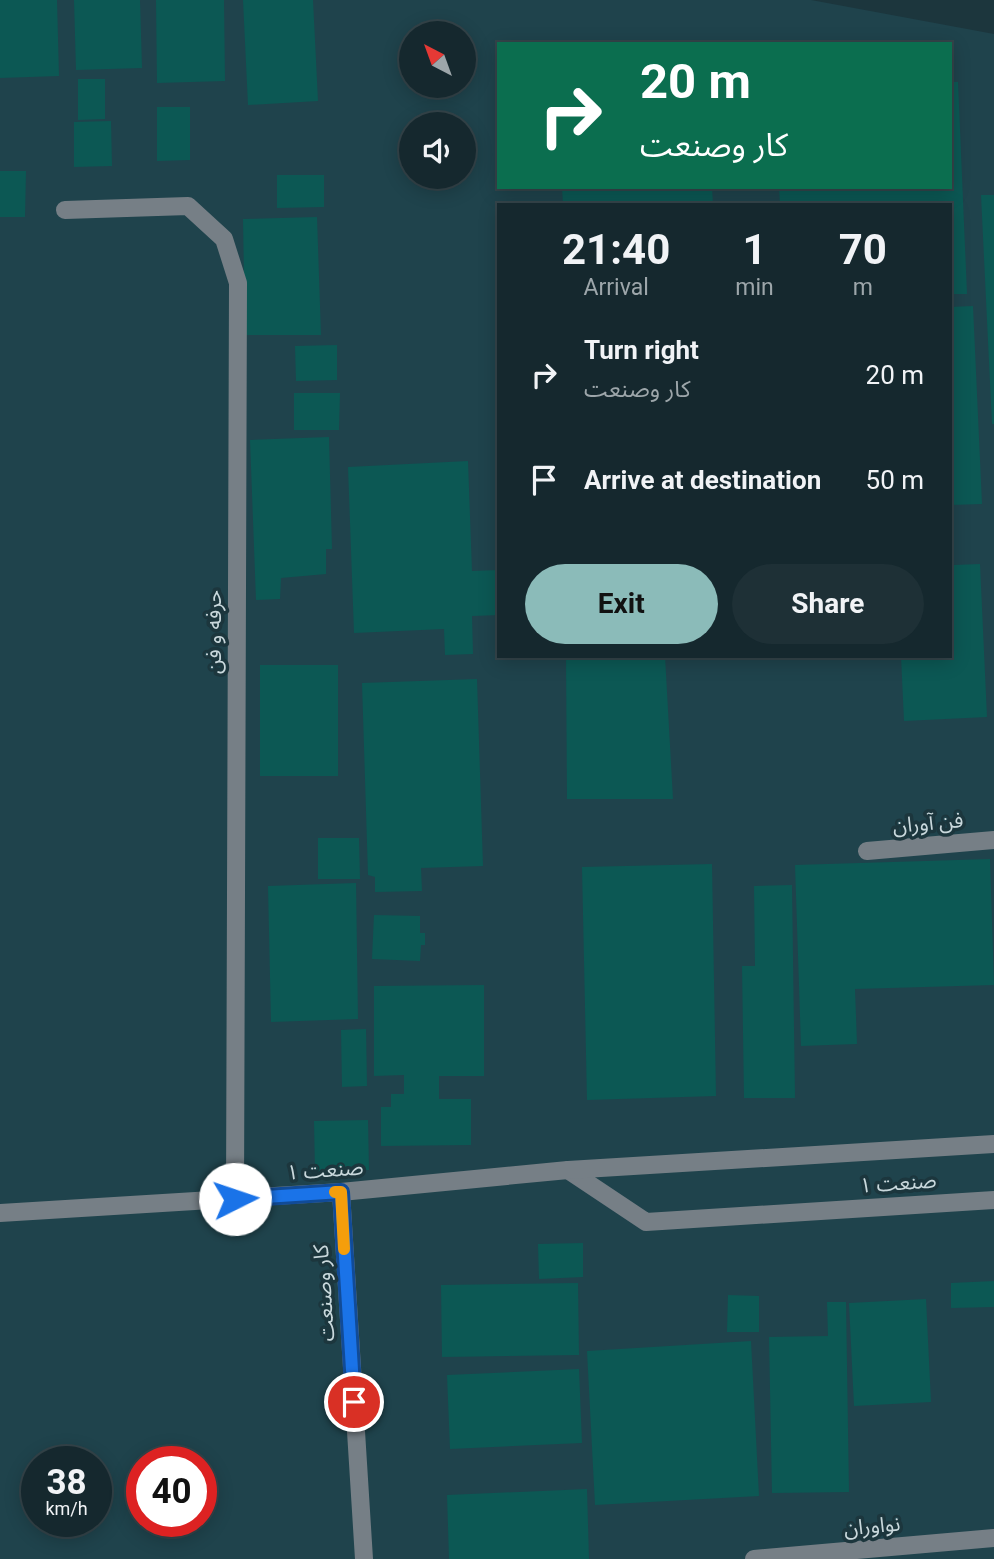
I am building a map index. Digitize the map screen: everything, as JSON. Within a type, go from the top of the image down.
[{"type":"street","name":"حرفه و فن","points":[[65,210],[188,206],[224,239],[238,283],[235,1199]]},
{"type":"street","name":"فن آوران","points":[[867,851],[994,840]]},
{"type":"street","name":"صنعت ۱","points":[[0,1213],[341,1192],[568,1170],[994,1144]]},
{"type":"street","name":"صنعت ۱","points":[[568,1170],[646,1222],[994,1200]]},
{"type":"street","name":"کار وصنعت","points":[[341,1192],[364,1559]]},
{"type":"street","name":"نواوران","points":[[754,1559],[994,1538]]},
{"type":"shaded area","points":[[0,0],[811,0],[994,34],[994,1559],[0,1559]]},
{"type":"building","points":[[0,0],[57,0],[59,76],[0,78]]},
{"type":"building","points":[[74,0],[140,0],[142,68],[76,70]]},
{"type":"building","points":[[156,0],[224,0],[225,81],[157,83]]},
{"type":"building","points":[[243,0],[313,0],[318,101],[248,105]]},
{"type":"building","points":[[78,79],[105,79],[105,119],[78,120]]},
{"type":"building","points":[[952,82],[958,82],[967,294],[952,294],[952,203],[780,203],[779,189],[952,189]]},
{"type":"building","points":[[157,107],[190,107],[190,160],[157,161]]},
{"type":"building","points":[[111,121],[112,166],[74,167],[74,122]]},
{"type":"building","points":[[0,171],[26,171],[25,217],[0,217]]},
{"type":"building","points":[[277,175],[324,175],[324,207],[277,208]]},
{"type":"building","points":[[562,189],[712,189],[713,203],[563,203]]},
{"type":"building","points":[[981,195],[994,195],[994,424],[992,424]]},
{"type":"building","points":[[317,217],[321,335],[245,335],[243,219]]},
{"type":"building","points":[[973,306],[982,504],[952,505],[952,307]]},
{"type":"building","points":[[337,345],[337,380],[296,381],[295,346]]},
{"type":"building","points":[[294,393],[340,393],[339,430],[294,430]]},
{"type":"building","points":[[329,437],[332,549],[326,549],[326,574],[281,578],[280,599],[256,600],[250,440]]},
{"type":"building","points":[[468,461],[472,571],[497,570],[497,615],[472,616],[473,654],[445,655],[444,629],[354,633],[348,467]]},
{"type":"building","points":[[952,525],[954,565],[980,564],[987,717],[904,721],[901,658],[952,658]]},
{"type":"building","points":[[566,658],[665,658],[673,799],[567,799]]},
{"type":"building","points":[[260,665],[338,665],[338,776],[260,776]]},
{"type":"building","points":[[477,679],[483,866],[421,868],[422,891],[375,892],[375,877],[368,875],[362,683]]},
{"type":"building","points":[[318,838],[359,838],[360,879],[318,879]]},
{"type":"building","points":[[990,859],[994,985],[855,989],[857,1044],[801,1046],[795,865]]},
{"type":"building","points":[[712,864],[716,1096],[587,1100],[582,867]]},
{"type":"building","points":[[356,883],[358,1019],[271,1022],[268,886]]},
{"type":"building","points":[[792,885],[795,1098],[744,1098],[742,966],[755,966],[754,886]]},
{"type":"building","points":[[374,915],[420,916],[420,933],[425,933],[425,945],[421,945],[420,961],[372,959]]},
{"type":"building","points":[[484,985],[484,1076],[439,1076],[439,1099],[471,1099],[471,1145],[381,1146],[381,1107],[391,1107],[391,1094],[404,1094],[404,1075],[374,1076],[374,986]]},
{"type":"building","points":[[366,1029],[367,1086],[342,1087],[341,1030]]},
{"type":"building","points":[[368,1120],[369,1170],[315,1172],[314,1121]]},
{"type":"building","points":[[583,1243],[583,1277],[539,1279],[538,1244]]},
{"type":"building","points":[[994,1281],[994,1307],[951,1308],[951,1283]]},
{"type":"building","points":[[578,1283],[579,1355],[442,1357],[441,1285]]},
{"type":"building","points":[[728,1295],[759,1296],[759,1332],[727,1332]]},
{"type":"building","points":[[926,1299],[931,1402],[854,1406],[849,1303]]},
{"type":"building","points":[[827,1302],[846,1302],[849,1492],[772,1493],[769,1337],[828,1336]]},
{"type":"building","points":[[751,1341],[759,1496],[595,1505],[587,1351]]},
{"type":"building","points":[[579,1369],[582,1443],[450,1449],[447,1375]]},
{"type":"building","points":[[587,1489],[589,1559],[449,1559],[447,1495]]},
{"type":"slow traffic","points":[[335,1192],[341,1192],[344,1249]]},
{"type":"route","points":[[235,1199],[341,1192],[354,1402]]}]
